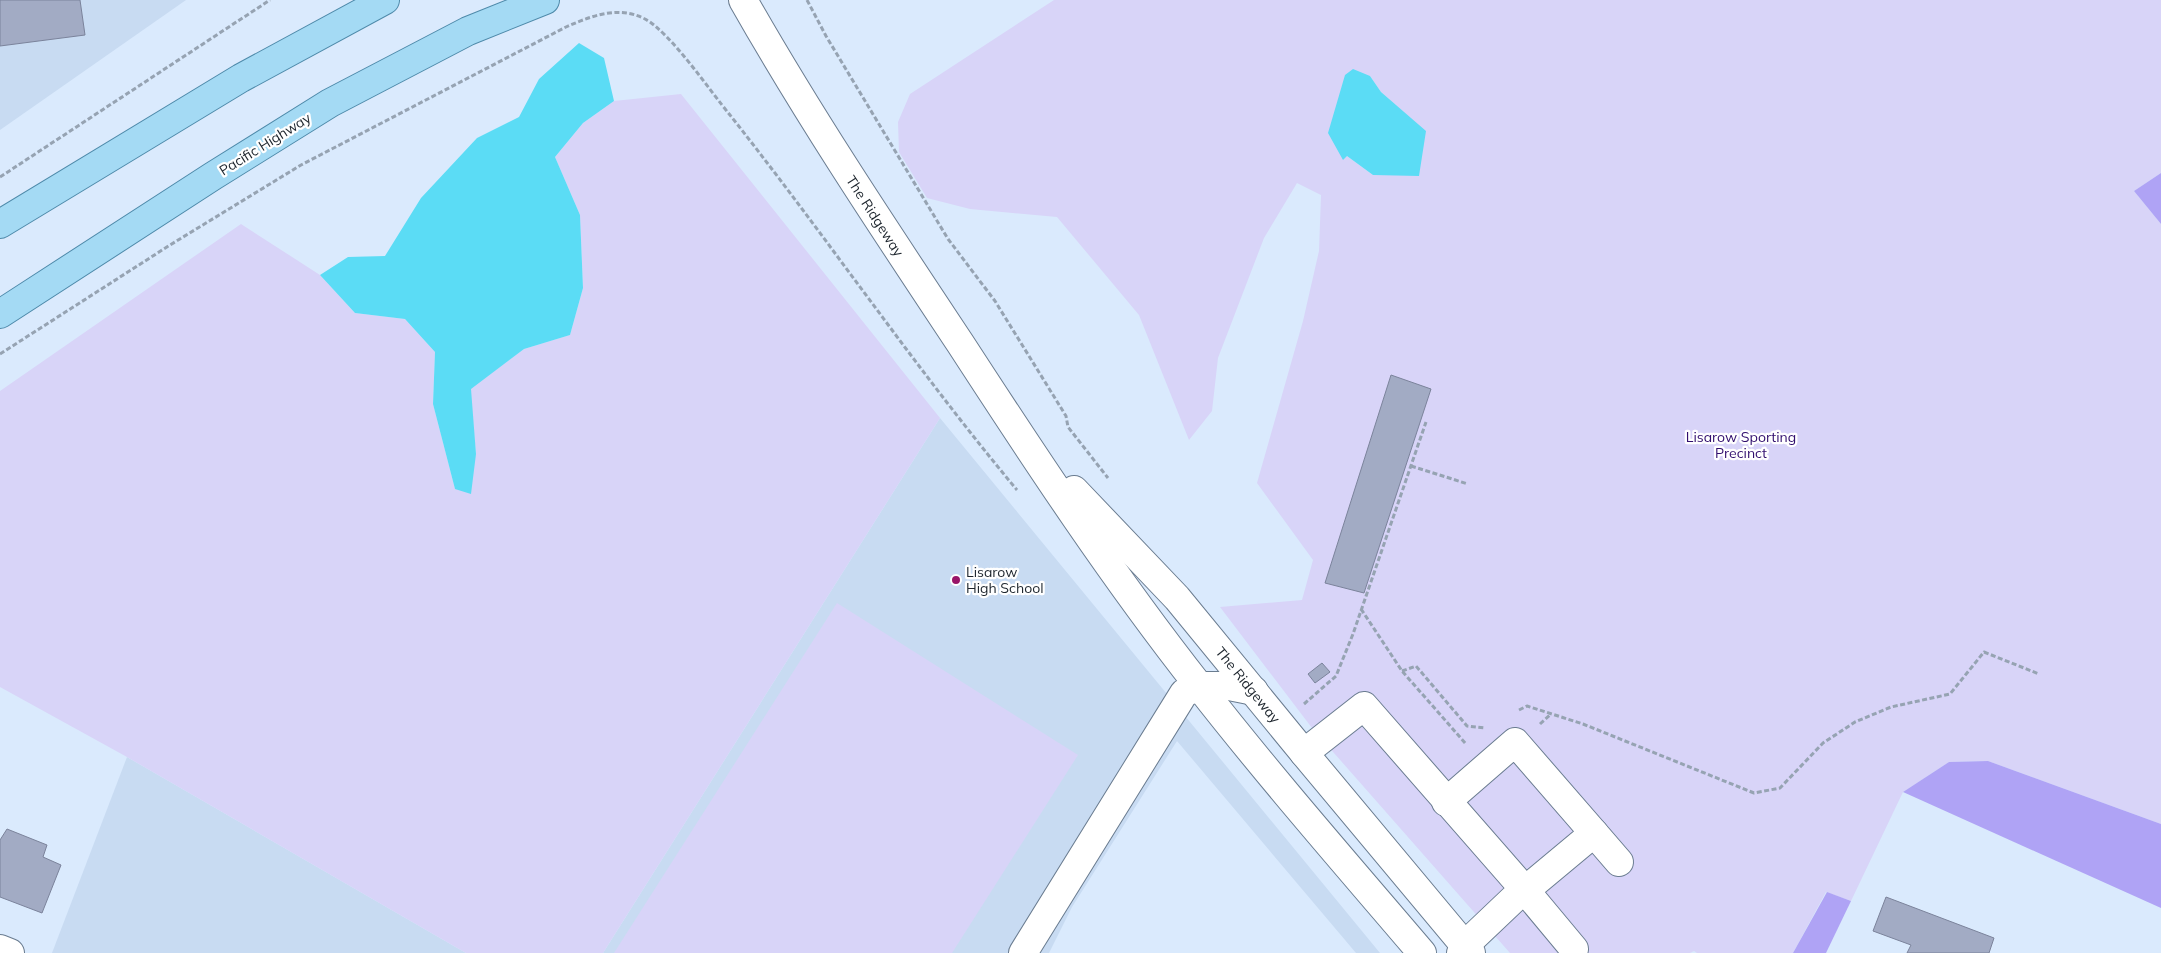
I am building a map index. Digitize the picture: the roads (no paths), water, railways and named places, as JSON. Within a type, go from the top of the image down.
[{"type":"main road","points":[[0,224],[241,78],[385,0]]},
{"type":"main road","name":"Pacific Highway","points":[[0,314],[213,176],[330,103],[468,31],[545,0]]},
{"type":"street","name":"The Ridgeway","points":[[742,0],[848,175],[1015,427],[1130,595],[1198,686],[1422,953]]},
{"type":"street","name":"The Ridgeway","points":[[1015,427],[1177,598],[1465,951]]},
{"type":"street","points":[[1023,953],[1184,693],[1198,686],[1229,686],[1254,691]]},
{"type":"street","points":[[1304,753],[1364,706],[1574,949]]},
{"type":"street","points":[[1446,802],[1515,742],[1619,862]]},
{"type":"street","points":[[1465,951],[1524,889],[1534,883],[1594,833]]},
{"type":"street","points":[[0,949],[10,953]]},
{"type":"water","points":[[579,43],[604,58],[614,101],[583,123],[555,157],[580,215],[583,288],[570,335],[524,349],[471,389],[476,454],[471,494],[455,489],[433,404],[435,352],[405,319],[355,313],[320,275],[348,257],[385,256],[421,198],[477,138],[519,117],[539,79]]},
{"type":"water","points":[[1353,69],[1370,76],[1381,92],[1426,131],[1419,176],[1373,175],[1347,156],[1343,160],[1328,133],[1345,75]]},
{"type":"place","name":"Lisarow High School","points":[[956,580]]},
{"type":"park label","name":"Lisarow Sporting Precinct","points":[[1741,446]]}]
